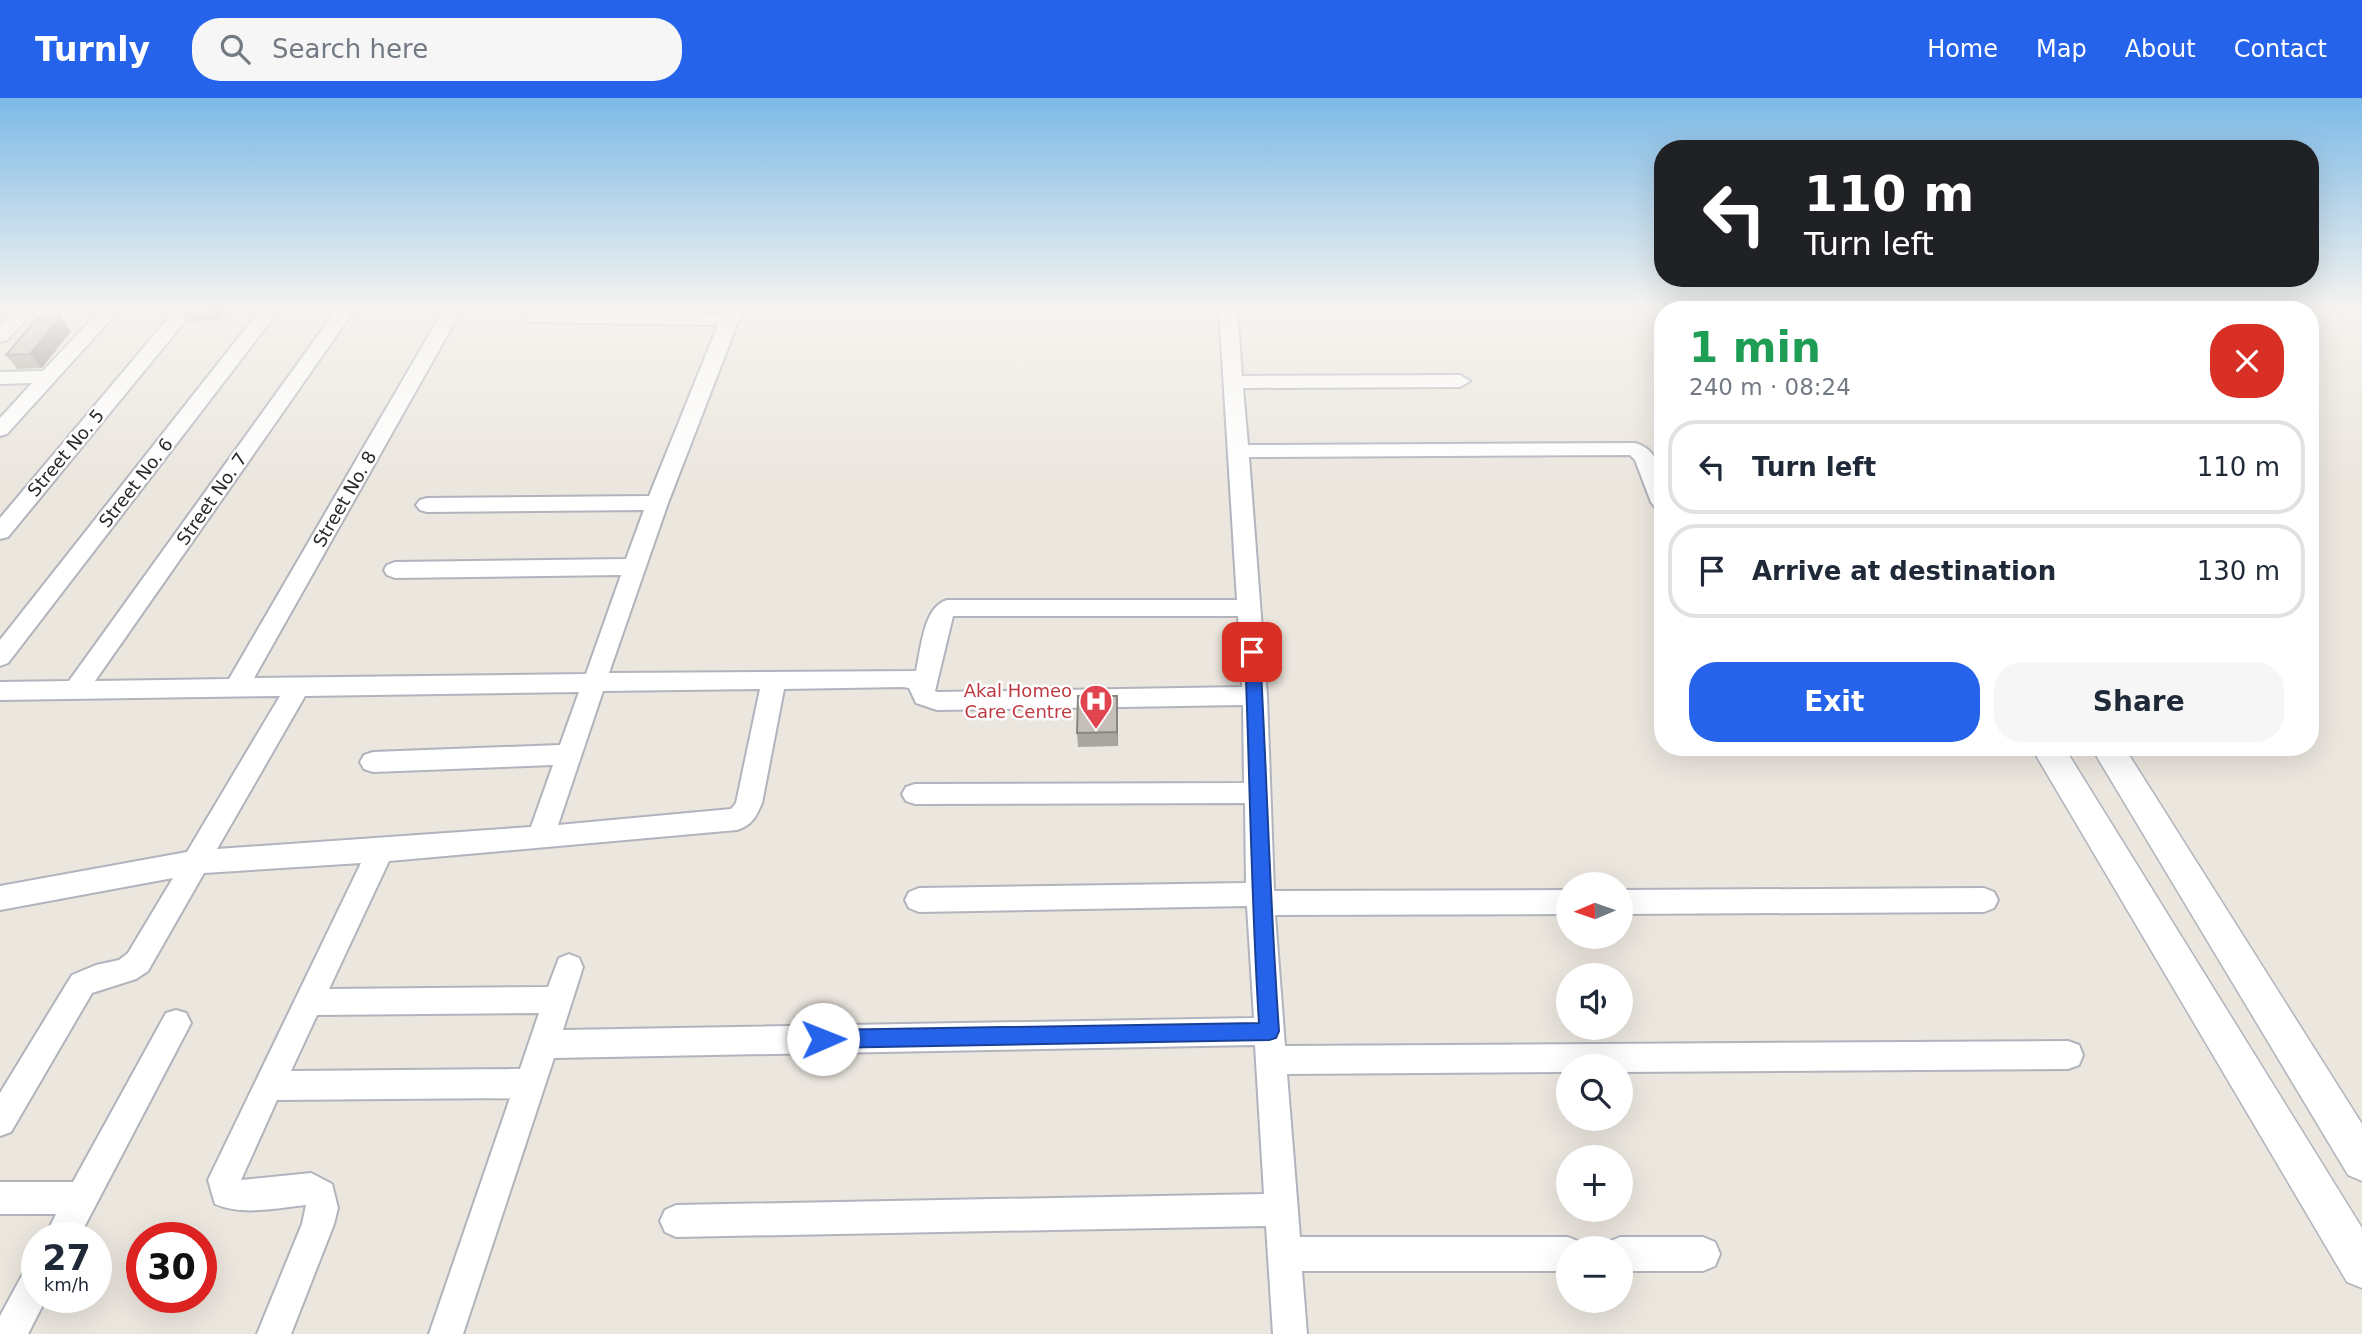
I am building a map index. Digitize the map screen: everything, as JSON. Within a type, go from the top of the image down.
[{"type":"street","points":[[0,430],[58,367]]},
{"type":"street","name":"Street No. 5","points":[[0,532],[138,367]]},
{"type":"street","name":"Street No. 6","points":[[0,657],[226,367]]},
{"type":"street","name":"Street No. 7","points":[[77,688],[305,367]]},
{"type":"street","name":"Street No. 8","points":[[236,688],[420,367]]},
{"type":"street","points":[[540,838],[657,503],[711,367]]},
{"type":"street","points":[[1232,367],[1255,696],[1260,899],[1290,1334]]},
{"type":"street","points":[[0,378],[48,377]]},
{"type":"street","points":[[1233,382],[1460,381]]},
{"type":"street","points":[[1238,451],[1635,449],[1644,457],[1654,482]]},
{"type":"street","points":[[428,505],[657,503]]},
{"type":"street","points":[[395,570],[634,567]]},
{"type":"street","points":[[923,692],[941,616],[947,608],[1249,608]]},
{"type":"street","points":[[0,711],[8,690],[910,678],[917,680],[930,700],[937,701],[1255,696]]},
{"type":"street","points":[[0,898],[196,862],[380,851],[737,819],[745,813],[749,803],[774,680]]},
{"type":"street","points":[[0,1121],[82,984],[90,978],[134,967],[298,686]]},
{"type":"street","points":[[373,762],[569,755]]},
{"type":"street","points":[[2052,756],[2362,1267]]},
{"type":"street","points":[[2113,756],[2362,1161]]},
{"type":"street","points":[[915,794],[1259,793]]},
{"type":"street","points":[[274,1334],[322,1208],[321,1195],[311,1189],[238,1196],[226,1193],[224,1180],[380,851]]},
{"type":"street","points":[[919,900],[1556,902]]},
{"type":"street","points":[[1633,902],[1984,900]]},
{"type":"street","points":[[446,1334],[569,967]]},
{"type":"street","points":[[308,1002],[558,1000]]},
{"type":"street","points":[[69,1222],[176,1023]]},
{"type":"street","points":[[544,1044],[1270,1046],[2068,1055]]},
{"type":"street","points":[[268,1086],[531,1083]]},
{"type":"street","points":[[0,1198],[82,1198]]},
{"type":"street","points":[[676,1221],[1281,1210]]},
{"type":"street","points":[[1284,1254],[1556,1254]]},
{"type":"street","points":[[1633,1254],[1703,1254]]},
{"type":"street","points":[[9,1334],[21,1312]]},
{"type":"building","points":[[1078,696],[1117,696],[1117,732],[1077,733]]},
{"type":"place","name":"Akal Homeo Care Centre","points":[[1096,731]]},
{"type":"route","points":[[823,1039],[1269,1031],[1260,894],[1259,793],[1252,652]]}]
